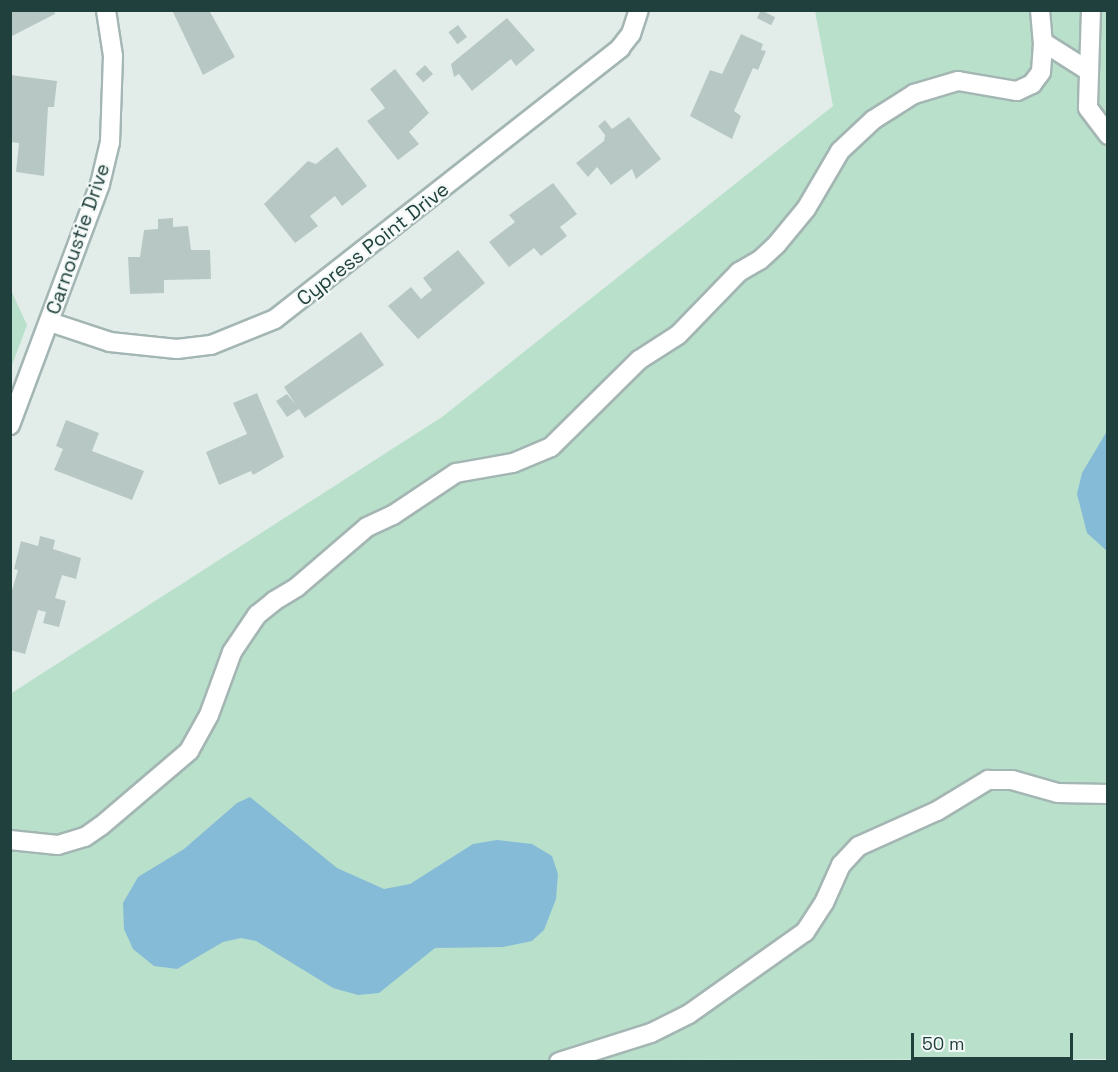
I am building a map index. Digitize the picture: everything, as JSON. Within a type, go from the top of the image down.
[{"type":"street","name":"Carnoustie Drive","points":[[10,425],[100,184],[110,142],[113,56],[106,10]]},
{"type":"street","name":"Cypress Point Drive","points":[[50,322],[110,342],[177,349],[220,342],[275,319],[620,48],[631,34],[639,10]]},
{"type":"street","points":[[10,840],[58,845],[85,837],[101,826],[189,751],[209,715],[232,652],[257,615],[273,601],[297,587],[367,527],[393,516],[456,473],[513,463],[551,447],[639,360],[678,335],[739,272],[760,260],[777,244],[806,209],[840,151],[873,120],[895,104],[938,85],[958,81],[1017,91],[1032,84],[1041,72],[1045,55],[1040,10]]},
{"type":"street","points":[[1091,10],[1087,70],[1088,108],[1107,135]]},
{"type":"street","points":[[1043,42],[1087,70]]},
{"type":"street","points":[[559,1062],[674,1024],[805,932],[824,903],[841,865],[859,846],[937,811],[988,780],[1012,780],[1058,793],[1107,794]]},
{"type":"green space","points":[[815,11],[1107,11],[1107,1059],[11,1061],[10,694],[442,417],[833,106]]},
{"type":"green space","points":[[10,288],[27,325],[11,368],[10,368]]},
{"type":"water","points":[[1107,431],[1108,551],[1087,533],[1077,494],[1082,473]]},
{"type":"water","points":[[250,797],[337,868],[384,889],[410,884],[473,844],[497,840],[532,844],[552,856],[558,874],[556,899],[544,930],[532,941],[503,947],[435,948],[379,993],[358,995],[333,988],[256,941],[241,938],[223,942],[177,969],[154,966],[133,949],[124,929],[123,903],[138,877],[184,849],[237,803]]},
{"type":"building","points":[[10,10],[54,10],[55,14],[10,37]]},
{"type":"building","points":[[172,10],[209,10],[235,57],[203,75]]},
{"type":"building","points":[[761,10],[775,17],[771,25],[757,18]]},
{"type":"building","points":[[507,18],[535,50],[516,66],[511,59],[472,91],[459,74],[454,77],[451,64]]},
{"type":"building","points":[[458,25],[467,37],[457,44],[448,32]]},
{"type":"building","points":[[741,34],[763,44],[761,50],[766,51],[758,70],[753,68],[734,111],[741,116],[732,139],[690,116],[710,70],[722,74]]},
{"type":"building","points":[[425,65],[433,74],[423,83],[415,74]]},
{"type":"building","points":[[395,69],[429,113],[409,132],[419,144],[398,160],[367,121],[385,108],[370,89]]},
{"type":"building","points":[[10,75],[57,81],[54,107],[48,107],[44,176],[16,172],[19,143],[10,142]]},
{"type":"building","points":[[629,117],[661,159],[636,179],[632,169],[611,185],[597,167],[588,177],[576,163],[604,141],[605,135],[598,126],[605,120],[612,129]]},
{"type":"building","points":[[337,147],[367,186],[342,206],[335,196],[310,216],[318,226],[295,243],[264,204],[308,161],[316,164]]},
{"type":"building","points":[[553,183],[577,214],[560,227],[567,236],[541,256],[534,248],[509,267],[489,242],[515,222],[509,215]]},
{"type":"building","points":[[173,218],[173,227],[188,226],[191,250],[210,250],[211,279],[164,280],[164,293],[130,294],[128,257],[140,257],[144,230],[158,229],[158,219]]},
{"type":"building","points":[[458,250],[485,283],[418,339],[388,306],[411,287],[421,299],[432,290],[423,278]]},
{"type":"building","points":[[361,332],[384,365],[305,418],[299,409],[287,417],[276,401],[287,394],[296,405],[284,387]]},
{"type":"building","points":[[257,393],[284,457],[253,475],[251,471],[219,485],[206,452],[247,434],[233,403]]},
{"type":"building","points":[[66,420],[99,433],[92,451],[144,471],[132,500],[54,470],[63,449],[56,446]]},
{"type":"building","points":[[40,536],[55,540],[53,549],[81,558],[76,579],[62,575],[55,598],[66,601],[59,627],[43,623],[46,612],[38,610],[25,654],[10,650],[10,597],[18,570],[14,569],[21,541],[38,546]]}]
